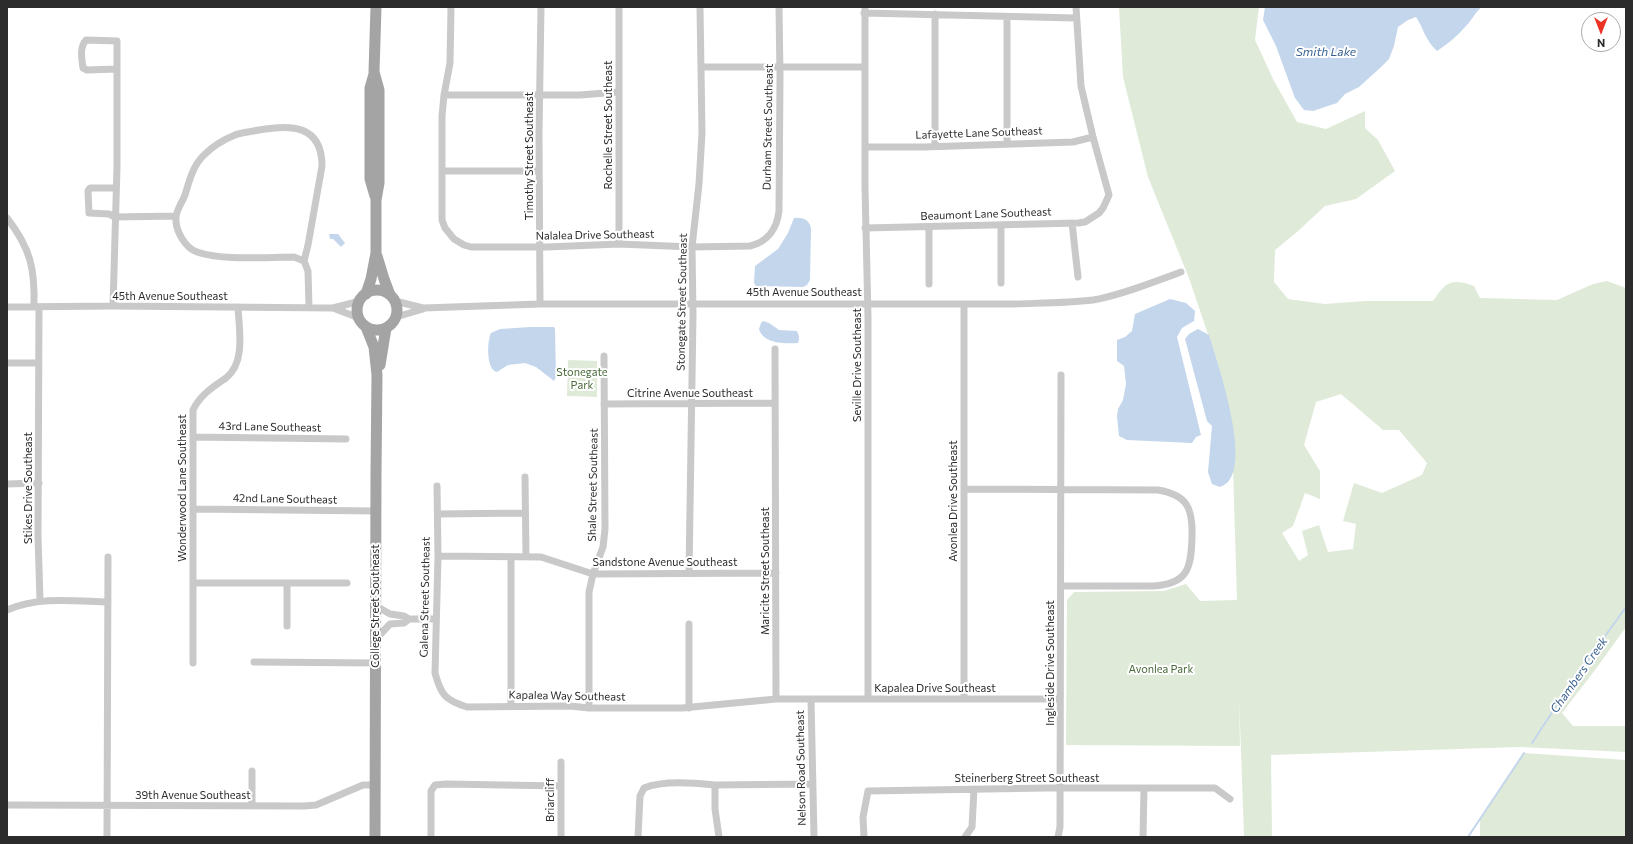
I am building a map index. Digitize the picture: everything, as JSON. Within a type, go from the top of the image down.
[{"type":"main road","points":[[376,7],[374,72],[379,90],[379,183],[376,200],[376,253],[371,279],[357,308],[359,318],[366,327],[376,330],[386,328],[392,324],[396,318],[398,310],[384,279],[376,253]]},
{"type":"main road","points":[[363,297],[377,290],[382,291],[393,298]]},
{"type":"main road","name":"College Street Southeast","points":[[366,327],[374,347],[377,375],[375,837]]},
{"type":"main road","name":"College Street Southeast","points":[[377,375],[386,328]]},
{"type":"street","points":[[451,7],[450,63],[442,116],[442,171],[539,171]]},
{"type":"street","name":"Timothy Street Southeast","points":[[540,304],[539,171],[541,7]]},
{"type":"street","name":"Rochelle Street Southeast","points":[[619,7],[619,244]]},
{"type":"street","name":"Stonegate Street Southeast","points":[[689,573],[693,304],[692,247],[700,177],[702,133],[700,7]]},
{"type":"street","name":"Durham Street Southeast","points":[[762,241],[772,232],[778,219],[780,7]]},
{"type":"street","points":[[1076,7],[1081,86],[1092,137]]},
{"type":"street","points":[[864,10],[1007,17],[1076,18]]},
{"type":"street","name":"Seville Drive Southeast","points":[[864,10],[865,228],[867,303],[868,698]]},
{"type":"street","points":[[935,14],[935,146]]},
{"type":"street","points":[[1007,17],[1007,143]]},
{"type":"street","points":[[113,306],[115,188],[117,167],[117,69],[117,41],[86,40],[83,43],[83,68],[87,70],[117,69]]},
{"type":"street","points":[[701,67],[864,67]]},
{"type":"street","points":[[444,95],[580,95],[618,92]]},
{"type":"street","points":[[304,260],[294,257],[220,256],[196,252],[189,247],[176,227],[176,216],[195,169],[203,155],[217,145],[236,135],[277,127],[292,128],[304,131],[316,141],[322,154],[322,166],[304,260],[308,271],[309,307]]},
{"type":"street","name":"Lafayette Lane Southeast","points":[[865,147],[1074,142],[1092,137]]},
{"type":"street","name":"Beaumont Lane Southeast","points":[[865,228],[1085,222],[1099,213],[1108,200],[1108,190],[1092,137]]},
{"type":"street","name":"Nalalea Drive Southeast","points":[[442,171],[442,220],[445,228],[454,239],[471,247],[539,247],[619,244],[692,247],[750,246],[762,241]]},
{"type":"street","points":[[115,188],[90,188],[88,191],[89,213],[109,214],[115,217],[176,216]]},
{"type":"street","name":"Stikes Drive Southeast","points":[[8,221],[20,235],[30,257],[37,307],[39,363],[40,601]]},
{"type":"street","points":[[1072,223],[1078,277]]},
{"type":"street","points":[[1001,225],[1001,283]]},
{"type":"street","points":[[929,227],[929,284]]},
{"type":"street","name":"45th Avenue Southeast","points":[[396,318],[423,308],[540,304],[964,304],[1064,302],[1094,300],[1140,287],[1181,272]]},
{"type":"street","name":"45th Avenue Southeast","points":[[333,308],[363,297]]},
{"type":"street","name":"45th Avenue Southeast","points":[[393,298],[423,308]]},
{"type":"street","name":"Avonlea Drive Southeast","points":[[964,304],[964,699]]},
{"type":"street","name":"45th Avenue Southeast","points":[[7,307],[309,307],[333,308],[359,318]]},
{"type":"street","name":"Wonderwood Lane Southeast","points":[[193,663],[193,410],[196,402],[228,376],[238,362],[238,307]]},
{"type":"street","name":"Maricite Street Southeast","points":[[775,349],[776,699]]},
{"type":"street","name":"Shale Street Southeast","points":[[589,708],[589,592],[593,574],[603,547],[605,529],[604,356]]},
{"type":"street","points":[[7,363],[39,363]]},
{"type":"street","name":"Ingleside Drive Southeast","points":[[1058,837],[1060,826],[1060,375]]},
{"type":"street","name":"Citrine Avenue Southeast","points":[[604,404],[775,403]]},
{"type":"street","name":"43rd Lane Southeast","points":[[193,437],[346,439]]},
{"type":"street","points":[[525,477],[526,557]]},
{"type":"street","points":[[7,484],[39,483]]},
{"type":"street","name":"Galena Street Southeast","points":[[437,486],[438,556],[435,673],[440,690],[452,702]]},
{"type":"street","points":[[964,489],[1158,490],[1175,494],[1186,504],[1191,512],[1191,558],[1189,567],[1183,575],[1172,583],[1154,586],[1061,586]]},
{"type":"street","name":"42nd Lane Southeast","points":[[193,509],[376,511]]},
{"type":"street","points":[[438,514],[525,513]]},
{"type":"street","name":"Sandstone Avenue Southeast","points":[[438,556],[541,557],[593,574],[776,573]]},
{"type":"street","points":[[107,837],[108,557]]},
{"type":"street","points":[[511,557],[511,706]]},
{"type":"street","points":[[193,583],[347,583]]},
{"type":"street","points":[[287,583],[287,626]]},
{"type":"street","points":[[7,610],[20,605],[40,601],[108,602]]},
{"type":"street","points":[[376,606],[390,614],[404,616],[409,619],[436,619]]},
{"type":"street","points":[[376,639],[390,624],[404,623],[409,619]]},
{"type":"street","points":[[689,624],[685,708],[776,699]]},
{"type":"street","points":[[254,662],[375,663]]},
{"type":"street","name":"Kapalea Drive Southeast","points":[[776,699],[1060,699]]},
{"type":"street","name":"Nelson Road Southeast","points":[[811,699],[814,837]]},
{"type":"street","name":"Kapalea Way Southeast","points":[[452,702],[467,707],[570,706],[589,708],[685,708]]},
{"type":"street","name":"Briarcliff","points":[[561,762],[561,837]]},
{"type":"street","points":[[252,771],[252,806]]},
{"type":"street","points":[[638,837],[640,796],[644,788],[652,784],[812,784]]},
{"type":"street","name":"39th Avenue Southeast","points":[[7,805],[316,805],[359,786],[375,785]]},
{"type":"street","points":[[431,837],[431,791],[435,785],[561,786]]},
{"type":"street","points":[[715,785],[715,809],[719,837]]},
{"type":"street","name":"Steinerberg Street Southeast","points":[[864,837],[863,817],[868,791],[1060,788],[1215,788],[1230,799]]},
{"type":"street","points":[[965,837],[972,828],[974,789]]},
{"type":"street","points":[[1143,837],[1144,789]]},
{"type":"green space","name":"Avonlea Park","points":[[1119,7],[1259,7],[1255,40],[1273,79],[1297,122],[1326,129],[1365,111],[1365,128],[1378,140],[1395,171],[1356,199],[1325,206],[1275,250],[1274,282],[1288,299],[1325,304],[1365,301],[1433,301],[1446,286],[1454,282],[1474,286],[1480,298],[1557,300],[1593,284],[1607,281],[1626,288],[1626,627],[1562,713],[1573,726],[1626,726],[1626,752],[1520,747],[1271,755],[1272,837],[1244,837],[1239,695],[1240,746],[1066,745],[1067,600],[1074,592],[1164,591],[1186,584],[1200,601],[1237,600],[1232,436],[1218,364],[1189,278],[1148,177],[1123,77]],"holes":[[[1341,394],[1383,430],[1399,430],[1427,463],[1422,475],[1382,493],[1354,483],[1343,521],[1356,524],[1353,549],[1328,552],[1319,525],[1302,531],[1308,555],[1299,561],[1282,533],[1293,526],[1305,493],[1320,499],[1320,471],[1304,445],[1316,402]]]},
{"type":"green space","name":"Stonegate Park","points":[[568,360],[597,361],[597,397],[567,396]]},
{"type":"green space","points":[[1524,753],[1626,760],[1626,837],[1480,837],[1480,820]]},
{"type":"water","name":"Smith Lake","points":[[1265,7],[1482,7],[1449,43],[1437,51],[1427,39],[1416,17],[1408,20],[1398,27],[1394,46],[1389,59],[1380,68],[1359,87],[1345,94],[1337,103],[1313,111],[1304,110],[1295,98],[1276,46],[1263,20]]},
{"type":"water","points":[[794,218],[805,219],[809,222],[811,228],[810,280],[807,285],[803,287],[756,286],[754,283],[755,266],[778,249],[788,233]]},
{"type":"water","points":[[329,234],[338,234],[345,243],[341,247],[333,239],[330,239]]},
{"type":"water","points":[[1170,299],[1186,303],[1195,311],[1194,321],[1182,328],[1177,337],[1201,435],[1196,437],[1192,443],[1127,440],[1119,436],[1117,416],[1118,409],[1123,400],[1126,384],[1124,366],[1117,361],[1117,340],[1125,337],[1132,331],[1135,314]]},
{"type":"water","points":[[763,321],[779,330],[797,331],[799,337],[798,343],[776,342],[765,338],[759,329]]},
{"type":"water","points":[[554,327],[555,329],[556,377],[554,381],[536,367],[525,363],[508,365],[497,372],[493,370],[491,366],[488,348],[491,333],[500,329]]},
{"type":"water","points":[[1198,329],[1209,335],[1225,388],[1234,433],[1236,453],[1234,470],[1228,482],[1220,487],[1212,484],[1208,472],[1212,426],[1207,421],[1185,339],[1189,334]]},
{"type":"waterway","name":"Chambers Creek","points":[[1532,743],[1570,685],[1626,607]]},
{"type":"waterway","name":"Chambers Creek","points":[[1468,837],[1524,753]]}]
